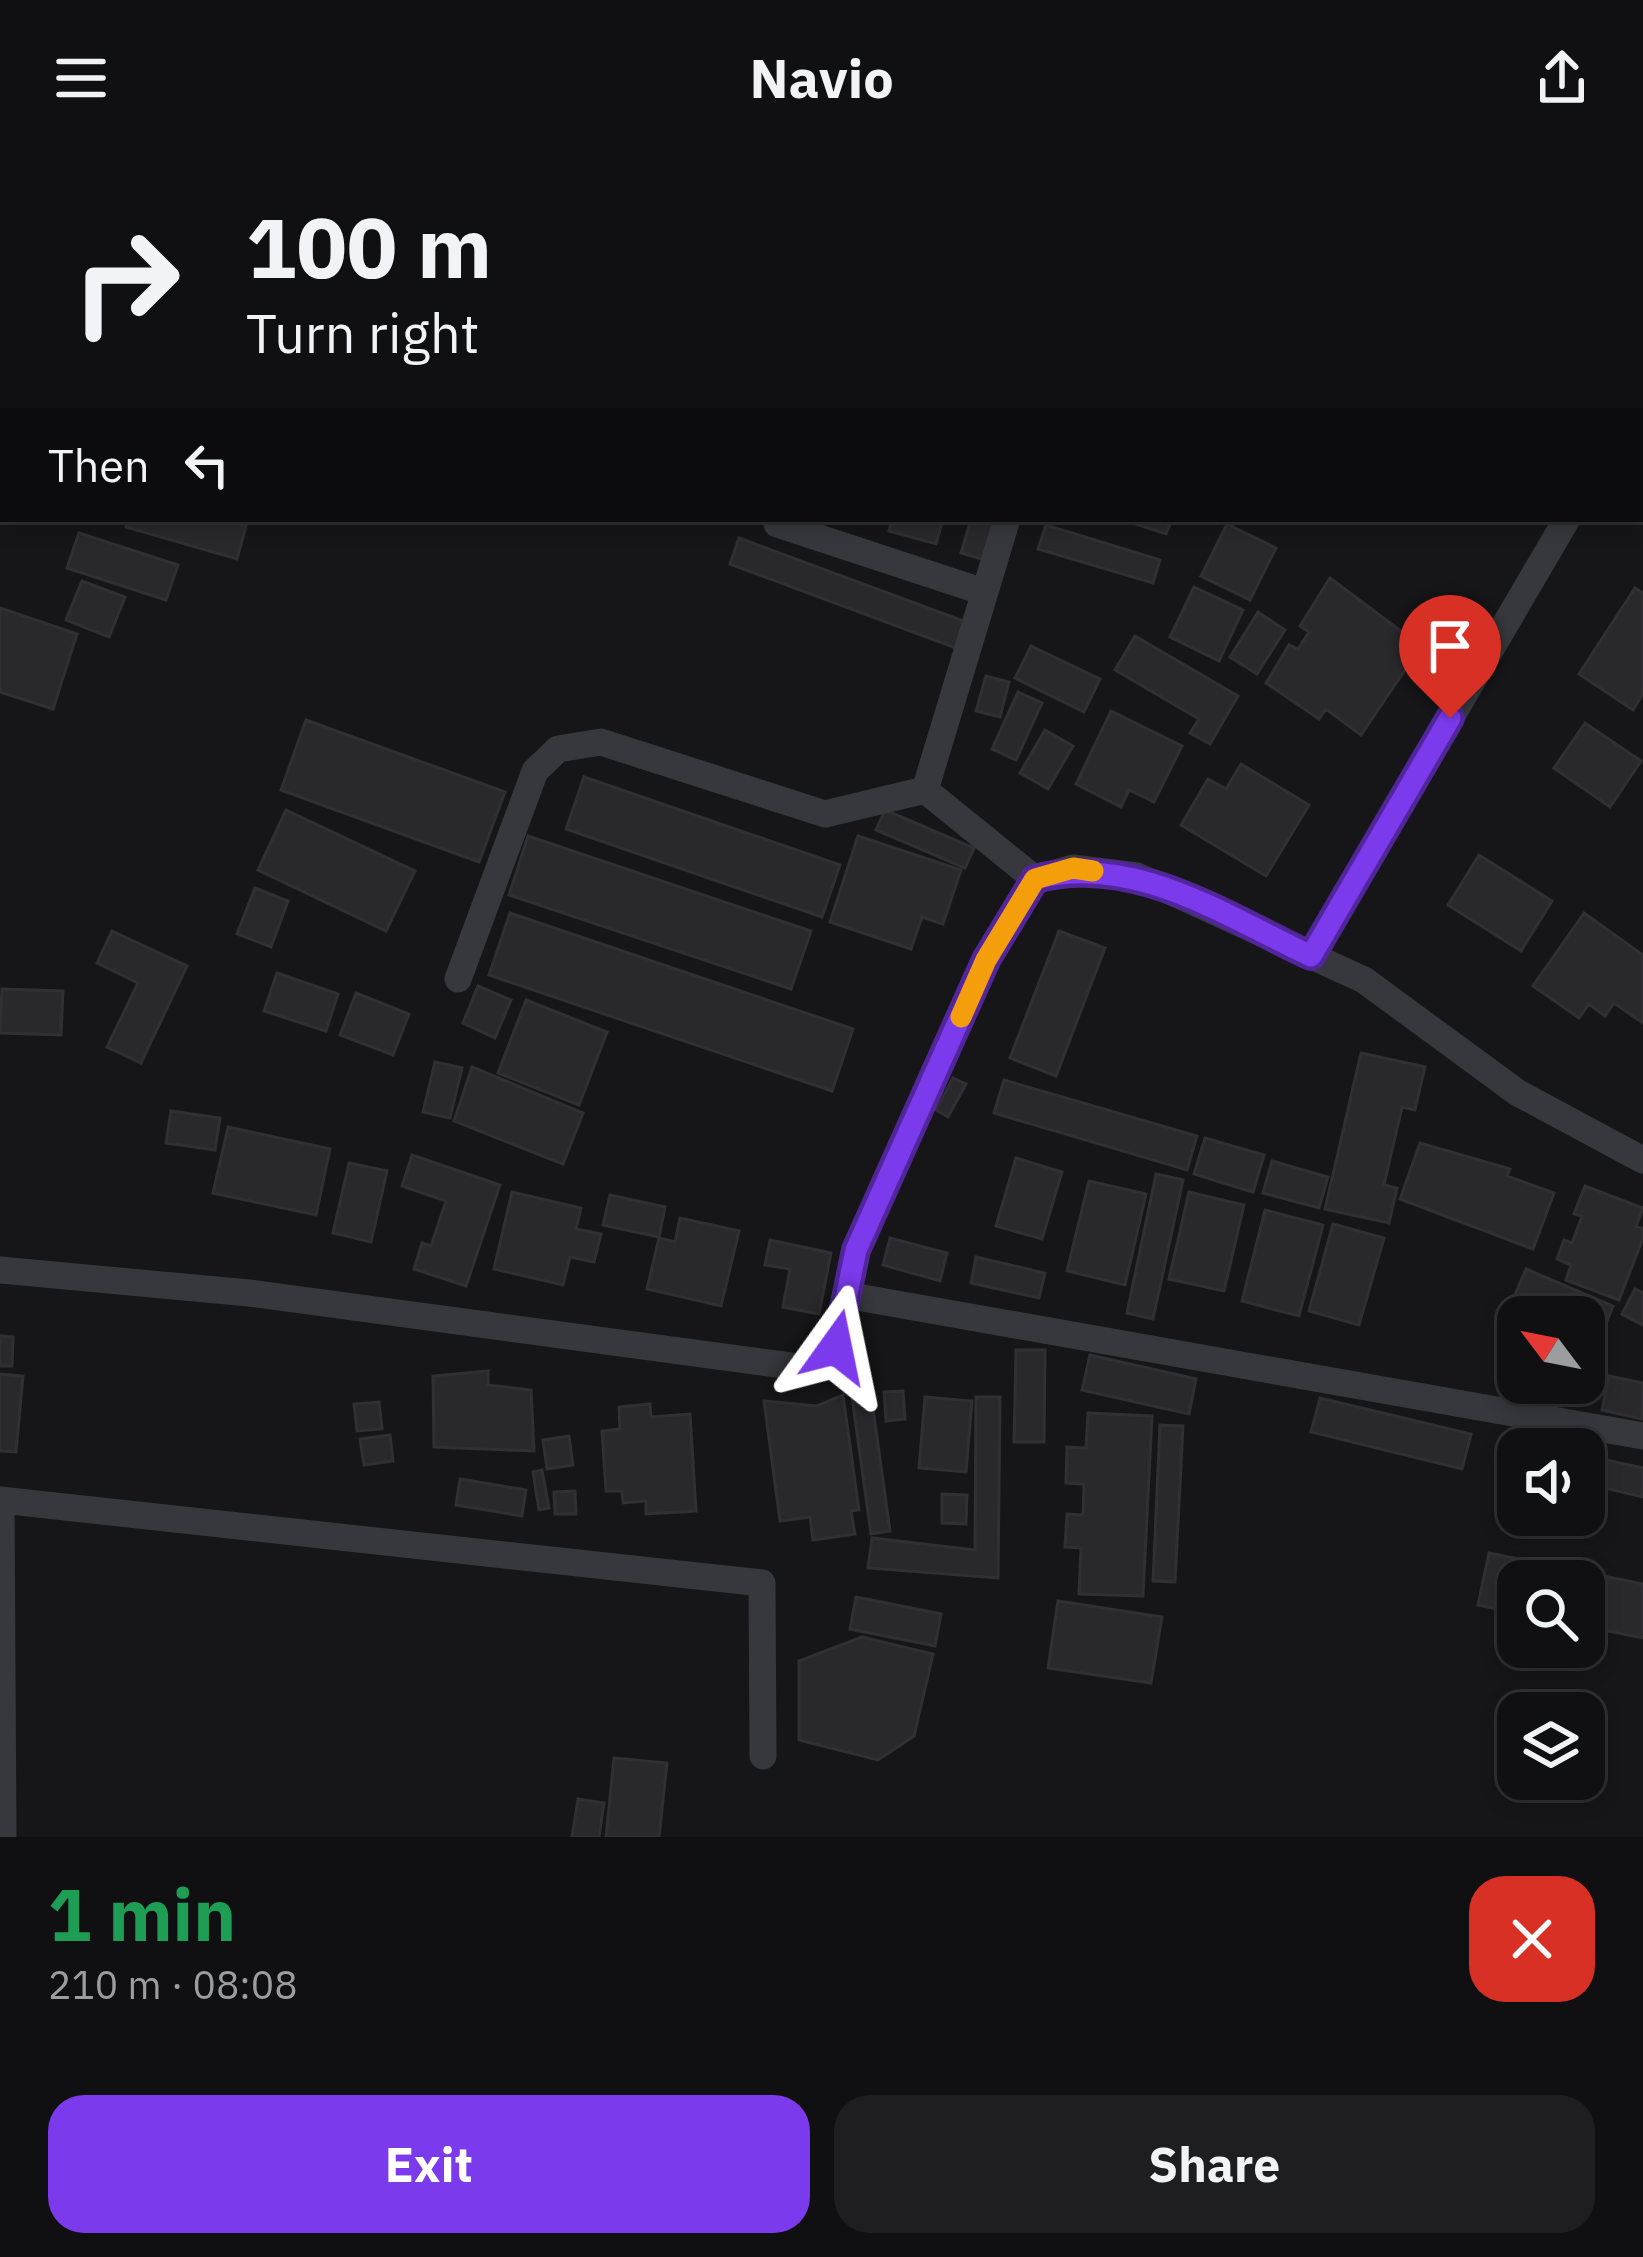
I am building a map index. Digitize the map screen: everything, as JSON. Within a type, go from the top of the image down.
[{"type":"street","points":[[925,790],[1006,522]]},
{"type":"street","points":[[1311,956],[1565,522]]},
{"type":"street","points":[[777,524],[984,592]]},
{"type":"street","points":[[458,979],[535,772],[558,749],[602,742],[825,814],[925,790]]},
{"type":"street","points":[[925,790],[1035,879]]},
{"type":"street","points":[[0,1270],[249,1293],[806,1368],[836,1347],[856,1250],[986,960],[1035,879],[1073,868],[1137,876],[1364,980],[1518,1093],[1643,1160]]},
{"type":"street","points":[[846,1295],[1643,1436]]},
{"type":"street","points":[[3,1837],[1,1500],[763,1582],[763,1756]]},
{"type":"building","points":[[127,522],[246,526],[237,559],[126,527]]},
{"type":"building","points":[[891,522],[942,522],[936,544],[889,531]]},
{"type":"building","points":[[970,522],[997,522],[985,560],[961,553]]},
{"type":"building","points":[[1137,522],[1171,522],[1166,534]]},
{"type":"building","points":[[1227,524],[1276,548],[1250,600],[1201,576]]},
{"type":"building","points":[[1046,525],[1160,560],[1153,583],[1038,549]]},
{"type":"building","points":[[79,533],[178,565],[166,600],[67,568]]},
{"type":"building","points":[[739,538],[966,622],[956,648],[730,564]]},
{"type":"building","points":[[1330,578],[1421,646],[1361,735],[1326,709],[1319,719],[1266,683],[1289,645],[1298,649],[1309,632],[1300,626]]},
{"type":"building","points":[[82,581],[125,597],[109,637],[66,620]]},
{"type":"building","points":[[1194,587],[1243,610],[1219,661],[1170,637]]},
{"type":"building","points":[[1635,588],[1643,593],[1643,694],[1633,710],[1579,674]]},
{"type":"building","points":[[0,608],[77,634],[53,709],[0,692]]},
{"type":"building","points":[[1258,612],[1285,630],[1257,674],[1230,657]]},
{"type":"building","points":[[1135,636],[1238,696],[1210,744],[1190,733],[1199,719],[1115,670]]},
{"type":"building","points":[[1446,640],[1463,651],[1453,665],[1436,654]]},
{"type":"building","points":[[1031,646],[1100,679],[1084,712],[1015,678]]},
{"type":"building","points":[[986,676],[1009,682],[1000,717],[976,711]]},
{"type":"building","points":[[1018,692],[1042,703],[1016,760],[992,749]]},
{"type":"building","points":[[1111,711],[1182,746],[1154,802],[1129,790],[1121,807],[1076,784]]},
{"type":"building","points":[[306,720],[505,792],[479,862],[281,790]]},
{"type":"building","points":[[1585,723],[1641,761],[1610,807],[1554,768]]},
{"type":"building","points":[[1045,730],[1073,746],[1048,789],[1020,773]]},
{"type":"building","points":[[1241,764],[1309,805],[1266,876],[1181,825],[1208,779],[1226,789]]},
{"type":"building","points":[[584,777],[840,865],[822,917],[566,829]]},
{"type":"building","points":[[286,810],[415,871],[386,931],[258,870]]},
{"type":"building","points":[[885,810],[974,848],[965,868],[876,830]]},
{"type":"building","points":[[528,836],[811,931],[791,989],[509,895]]},
{"type":"building","points":[[858,836],[961,870],[943,924],[922,917],[911,949],[830,922]]},
{"type":"building","points":[[1479,855],[1552,901],[1521,951],[1448,905]]},
{"type":"building","points":[[255,888],[288,901],[271,947],[237,934]]},
{"type":"building","points":[[510,913],[853,1029],[832,1091],[489,975]]},
{"type":"building","points":[[1584,913],[1643,955],[1643,1023],[1614,1003],[1605,1016],[1589,1004],[1579,1018],[1533,986]]},
{"type":"building","points":[[112,931],[187,966],[141,1063],[107,1047],[138,983],[97,963]]},
{"type":"building","points":[[1059,931],[1105,948],[1056,1076],[1010,1058]]},
{"type":"building","points":[[277,973],[338,994],[326,1031],[264,1011]]},
{"type":"building","points":[[478,986],[511,1000],[495,1038],[463,1023]]},
{"type":"building","points":[[2,989],[63,991],[61,1035],[0,1033]]},
{"type":"building","points":[[356,993],[409,1014],[393,1055],[340,1035]]},
{"type":"building","points":[[526,1000],[607,1032],[579,1105],[498,1073]]},
{"type":"building","points":[[1361,1053],[1425,1067],[1415,1110],[1402,1107],[1384,1185],[1397,1188],[1389,1223],[1325,1209]]},
{"type":"building","points":[[435,1062],[462,1068],[450,1118],[423,1112]]},
{"type":"building","points":[[472,1067],[583,1113],[563,1164],[454,1121]]},
{"type":"building","points":[[953,1078],[966,1084],[948,1117],[936,1110]]},
{"type":"building","points":[[1004,1080],[1197,1136],[1187,1170],[994,1113]]},
{"type":"building","points":[[171,1111],[220,1118],[215,1150],[166,1143]]},
{"type":"building","points":[[228,1127],[330,1149],[316,1215],[213,1193]]},
{"type":"building","points":[[1205,1138],[1264,1155],[1253,1192],[1194,1174]]},
{"type":"building","points":[[1420,1143],[1510,1169],[1507,1176],[1554,1193],[1533,1249],[1400,1199]]},
{"type":"building","points":[[412,1155],[500,1185],[466,1286],[414,1269],[422,1243],[431,1246],[446,1201],[402,1186]]},
{"type":"building","points":[[1016,1158],[1062,1172],[1042,1239],[996,1226]]},
{"type":"building","points":[[1272,1161],[1328,1177],[1319,1208],[1263,1193]]},
{"type":"building","points":[[349,1163],[387,1171],[371,1242],[333,1233]]},
{"type":"building","points":[[1156,1174],[1183,1180],[1153,1319],[1127,1313]]},
{"type":"building","points":[[1089,1181],[1146,1194],[1125,1285],[1067,1271]]},
{"type":"building","points":[[1585,1186],[1643,1208],[1636,1226],[1643,1229],[1643,1238],[1619,1300],[1566,1280],[1571,1265],[1557,1259],[1564,1240],[1572,1243],[1582,1216],[1574,1214]]},
{"type":"building","points":[[512,1192],[581,1208],[576,1229],[601,1234],[594,1262],[570,1257],[563,1285],[494,1269]]},
{"type":"building","points":[[1189,1192],[1244,1205],[1224,1291],[1169,1279]]},
{"type":"building","points":[[610,1195],[665,1207],[659,1237],[603,1225]]},
{"type":"building","points":[[1265,1210],[1323,1225],[1299,1316],[1242,1301]]},
{"type":"building","points":[[680,1218],[739,1231],[721,1306],[647,1289],[659,1238],[675,1242]]},
{"type":"building","points":[[1333,1224],[1384,1238],[1359,1325],[1309,1311]]},
{"type":"building","points":[[890,1238],[947,1253],[940,1281],[883,1265]]},
{"type":"building","points":[[770,1240],[831,1253],[819,1314],[783,1307],[790,1269],[765,1265]]},
{"type":"building","points":[[976,1257],[1045,1273],[1039,1298],[971,1283]]},
{"type":"building","points":[[1526,1269],[1589,1296],[1515,1296]]},
{"type":"building","points":[[1635,1289],[1643,1293],[1643,1325],[1622,1314]]},
{"type":"building","points":[[1605,1303],[1613,1306],[1605,1326]]},
{"type":"building","points":[[0,1336],[13,1337],[12,1366],[0,1366]]},
{"type":"building","points":[[1016,1350],[1045,1350],[1044,1442],[1014,1442]]},
{"type":"building","points":[[1090,1355],[1196,1379],[1189,1414],[1082,1390]]},
{"type":"building","points":[[488,1371],[488,1385],[531,1390],[534,1451],[434,1447],[433,1376]]},
{"type":"building","points":[[0,1374],[23,1376],[16,1452],[0,1451]]},
{"type":"building","points":[[1609,1376],[1643,1383],[1642,1419],[1602,1410]]},
{"type":"building","points":[[903,1391],[905,1419],[886,1421],[884,1392]]},
{"type":"building","points":[[871,1394],[890,1531],[871,1534],[852,1397]]},
{"type":"building","points":[[843,1395],[859,1510],[851,1511],[855,1534],[813,1540],[810,1517],[780,1521],[764,1401],[817,1406]]},
{"type":"building","points":[[925,1397],[972,1401],[966,1472],[919,1468]]},
{"type":"building","points":[[976,1397],[1000,1397],[998,1578],[868,1568],[872,1538],[975,1550]]},
{"type":"building","points":[[1320,1398],[1471,1434],[1462,1469],[1311,1432]]},
{"type":"building","points":[[379,1402],[382,1429],[357,1431],[354,1404]]},
{"type":"building","points":[[650,1404],[651,1417],[690,1414],[696,1511],[646,1514],[646,1501],[623,1503],[622,1491],[606,1491],[602,1431],[620,1429],[619,1407]]},
{"type":"building","points":[[1088,1413],[1152,1416],[1143,1596],[1079,1594],[1081,1548],[1065,1547],[1067,1514],[1083,1515],[1084,1484],[1066,1483],[1067,1447],[1086,1448]]},
{"type":"building","points":[[1160,1425],[1183,1426],[1175,1582],[1153,1581]]},
{"type":"building","points":[[390,1435],[393,1461],[364,1465],[360,1439]]},
{"type":"building","points":[[569,1436],[573,1465],[547,1469],[543,1440]]},
{"type":"building","points":[[1605,1460],[1643,1468],[1643,1497],[1605,1488]]},
{"type":"building","points":[[542,1470],[549,1508],[539,1510],[533,1472]]},
{"type":"building","points":[[460,1479],[526,1490],[522,1516],[456,1505]]},
{"type":"building","points":[[575,1491],[576,1514],[555,1514],[554,1492]]},
{"type":"building","points":[[942,1494],[967,1495],[966,1524],[942,1523]]},
{"type":"building","points":[[1489,1553],[1524,1560],[1497,1560],[1497,1609],[1478,1605]]},
{"type":"building","points":[[1605,1576],[1643,1584],[1643,1638],[1605,1630]]},
{"type":"building","points":[[856,1597],[941,1614],[935,1646],[850,1629]]},
{"type":"building","points":[[1058,1601],[1162,1617],[1151,1683],[1048,1668]]},
{"type":"building","points":[[862,1637],[933,1654],[914,1736],[878,1760],[799,1740],[799,1661]]},
{"type":"building","points":[[614,1758],[667,1763],[659,1837],[606,1837]]},
{"type":"building","points":[[578,1799],[604,1803],[599,1837],[572,1837]]},
{"type":"slow traffic","points":[[961,1017],[986,960],[1035,879],[1073,868],[1093,871]]},
{"type":"route","points":[[836,1347],[856,1250],[986,960],[1035,879],[1073,868],[1137,876],[1311,956],[1450,718]]}]
